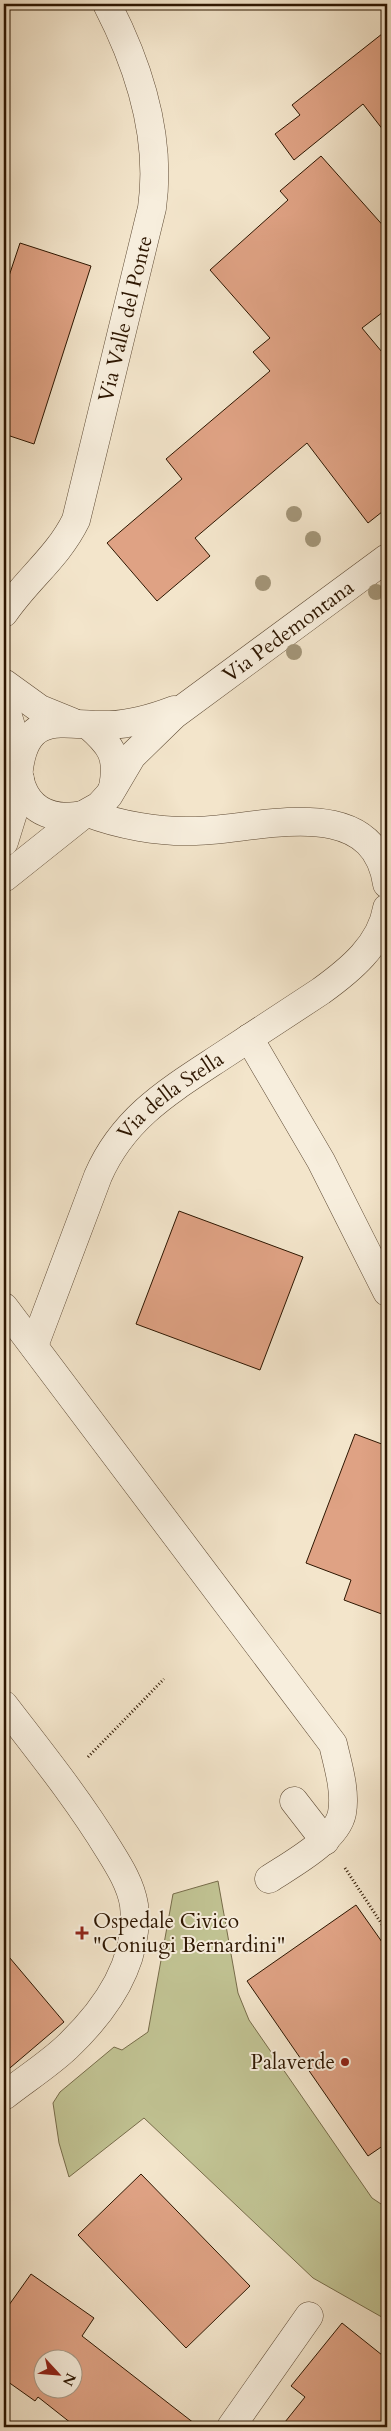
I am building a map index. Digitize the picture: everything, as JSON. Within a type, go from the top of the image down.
[{"type":"street","name":"Via Valle del Ponte","points":[[4,612],[61,547],[76,520],[152,208],[155,176],[154,152],[146,108],[126,44],[107,4]]},
{"type":"street","name":"Via Pedemontana","points":[[4,878],[85,814],[99,806],[132,756],[145,741],[189,704],[387,558]]},
{"type":"street","points":[[4,684],[40,709],[82,724],[106,740],[114,755],[116,772],[112,789],[123,805],[139,816],[174,828],[193,832]]},
{"type":"street","points":[[4,703],[12,726],[22,787],[32,804],[50,815],[65,818],[85,814],[167,830],[193,832],[308,821],[331,823],[351,831],[369,844],[379,858],[387,884]]},
{"type":"street","name":"Via Pedemontana","points":[[4,842],[13,813],[20,774],[21,755],[37,731],[56,722],[82,724],[140,722],[189,704]]},
{"type":"street","name":"Via della Stella","points":[[34,1346],[98,1176],[119,1139],[156,1100],[321,991],[359,960],[380,930],[387,908]]},
{"type":"street","points":[[249,1038],[320,1161],[387,1292]]},
{"type":"street","points":[[4,1307],[334,1744],[342,1790],[342,1815],[325,1841],[269,1879]]},
{"type":"street","points":[[4,1705],[63,1782],[123,1873],[134,1904],[133,1940],[124,1972],[97,2014],[66,2048],[4,2096]]},
{"type":"street","points":[[294,1801],[325,1841]]},
{"type":"street","points":[[230,2427],[310,2316]]},
{"type":"path","points":[[63,1782],[164,1679]]},
{"type":"path","points":[[325,1841],[387,1932]]},
{"type":"path","points":[[381,1941],[387,1936]]},
{"type":"green space","points":[[218,1881],[238,1993],[249,2020],[372,2198],[387,2208],[387,2320],[313,2278],[144,2118],[69,2177],[59,2143],[53,2103],[60,2092],[114,2047],[122,2050],[148,2032],[173,1894]]},
{"type":"building","points":[[387,30],[387,135],[363,104],[294,160],[275,134],[300,115],[292,105]]},
{"type":"building","points":[[321,156],[387,230],[387,309],[362,328],[387,358],[387,508],[368,523],[307,443],[195,538],[210,556],[157,601],[107,543],[182,479],[166,459],[270,371],[253,352],[270,338],[210,270],[288,200],[280,191]]},
{"type":"building","points":[[20,243],[91,266],[34,444],[4,434],[4,291]]},
{"type":"building","points":[[179,1211],[303,1257],[260,1370],[136,1324]]},
{"type":"building","points":[[355,1434],[387,1446],[387,1616],[344,1600],[351,1580],[306,1563]]},
{"type":"building","name":"Palaverde","points":[[356,1905],[387,1949],[387,2143],[368,2156],[247,1981]]},
{"type":"building","name":"Ospedale Civico \"Coniugi Bernardini\"","points":[[4,1951],[64,2022],[4,2073]]},
{"type":"building","points":[[141,2174],[250,2286],[186,2348],[78,2235]]},
{"type":"building","points":[[31,2274],[94,2318],[82,2336],[199,2427],[76,2427],[39,2398],[82,2398],[82,2348],[32,2348],[32,2398],[37,2398],[35,2401],[4,2379],[4,2312]]},
{"type":"building","points":[[342,2323],[387,2359],[387,2427],[281,2427],[305,2397],[291,2386]]},
{"type":"place","name":"Ospedale Civico \"Coniugi Bernardini\"","points":[[82,1933]]},
{"type":"place","name":"Palaverde","points":[[345,2062]]}]
